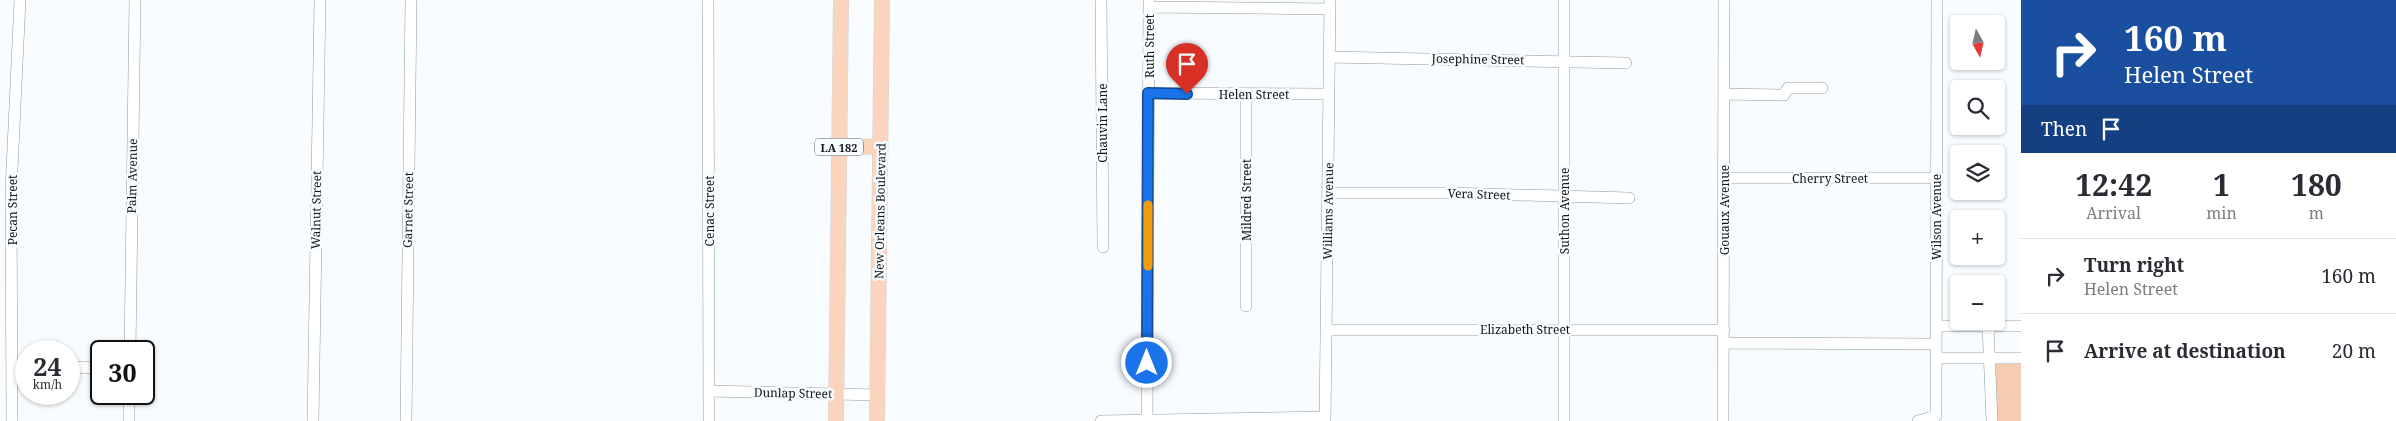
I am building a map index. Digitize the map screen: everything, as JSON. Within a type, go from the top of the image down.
[{"type":"main road","name":"LA 182","points":[[836,421],[841,0]]},
{"type":"main road","name":"New Orleans Boulevard","points":[[877,421],[882,0]]},
{"type":"main road","points":[[839,148],[880,146]]},
{"type":"street","name":"Pecan Street","points":[[12,421],[11,191],[20,0]]},
{"type":"street","name":"Palm Avenue","points":[[130,340],[135,0]]},
{"type":"street","name":"Walnut Street","points":[[313,421],[320,0]]},
{"type":"street","name":"Garnet Street","points":[[406,421],[411,0]]},
{"type":"street","name":"Cenac Street","points":[[708,0],[709,421]]},
{"type":"street","name":"Chauvin Lane","points":[[1101,0],[1103,247]]},
{"type":"street","name":"Suthon Avenue","points":[[1564,0],[1564,421]]},
{"type":"street","name":"Gouaux Avenue","points":[[1724,0],[1724,421]]},
{"type":"street","name":"Wilson Avenue","points":[[1918,421],[1936,416],[1937,0]]},
{"type":"street","points":[[1149,3],[1330,5]]},
{"type":"street","name":"Ruth Street","points":[[1147,421],[1149,3]]},
{"type":"street","name":"Williams Avenue","points":[[1325,419],[1330,5]]},
{"type":"street","name":"Josephine Street","points":[[1329,58],[1626,63]]},
{"type":"street","points":[[1724,94],[1784,95],[1788,88],[1822,88]]},
{"type":"street","name":"Helen Street","points":[[1148,93],[1329,94]]},
{"type":"street","name":"Mildred Street","points":[[1246,94],[1246,306]]},
{"type":"street","name":"Cherry Street","points":[[1724,178],[1936,178]]},
{"type":"street","name":"Vera Street","points":[[1328,194],[1448,193],[1629,198]]},
{"type":"street","points":[[1936,326],[1950,326]]},
{"type":"street","points":[[2005,326],[2021,326]]},
{"type":"street","name":"Elizabeth Street","points":[[1327,330],[1724,330]]},
{"type":"street","points":[[1988,330],[1992,421]]},
{"type":"street","points":[[1724,343],[1936,344]]},
{"type":"street","points":[[1936,358],[2021,358]]},
{"type":"street","name":"Dunlap Street","points":[[709,391],[877,395]]},
{"type":"street","points":[[129,405],[129,421]]},
{"type":"street","points":[[1101,421],[1325,419]]},
{"type":"shaded area","points":[[1989,358],[2021,358],[2021,421],[1992,421]]},
{"type":"slow traffic","points":[[1148,205],[1148,266]]},
{"type":"route","points":[[1147,363],[1148,93],[1187,94]]}]
